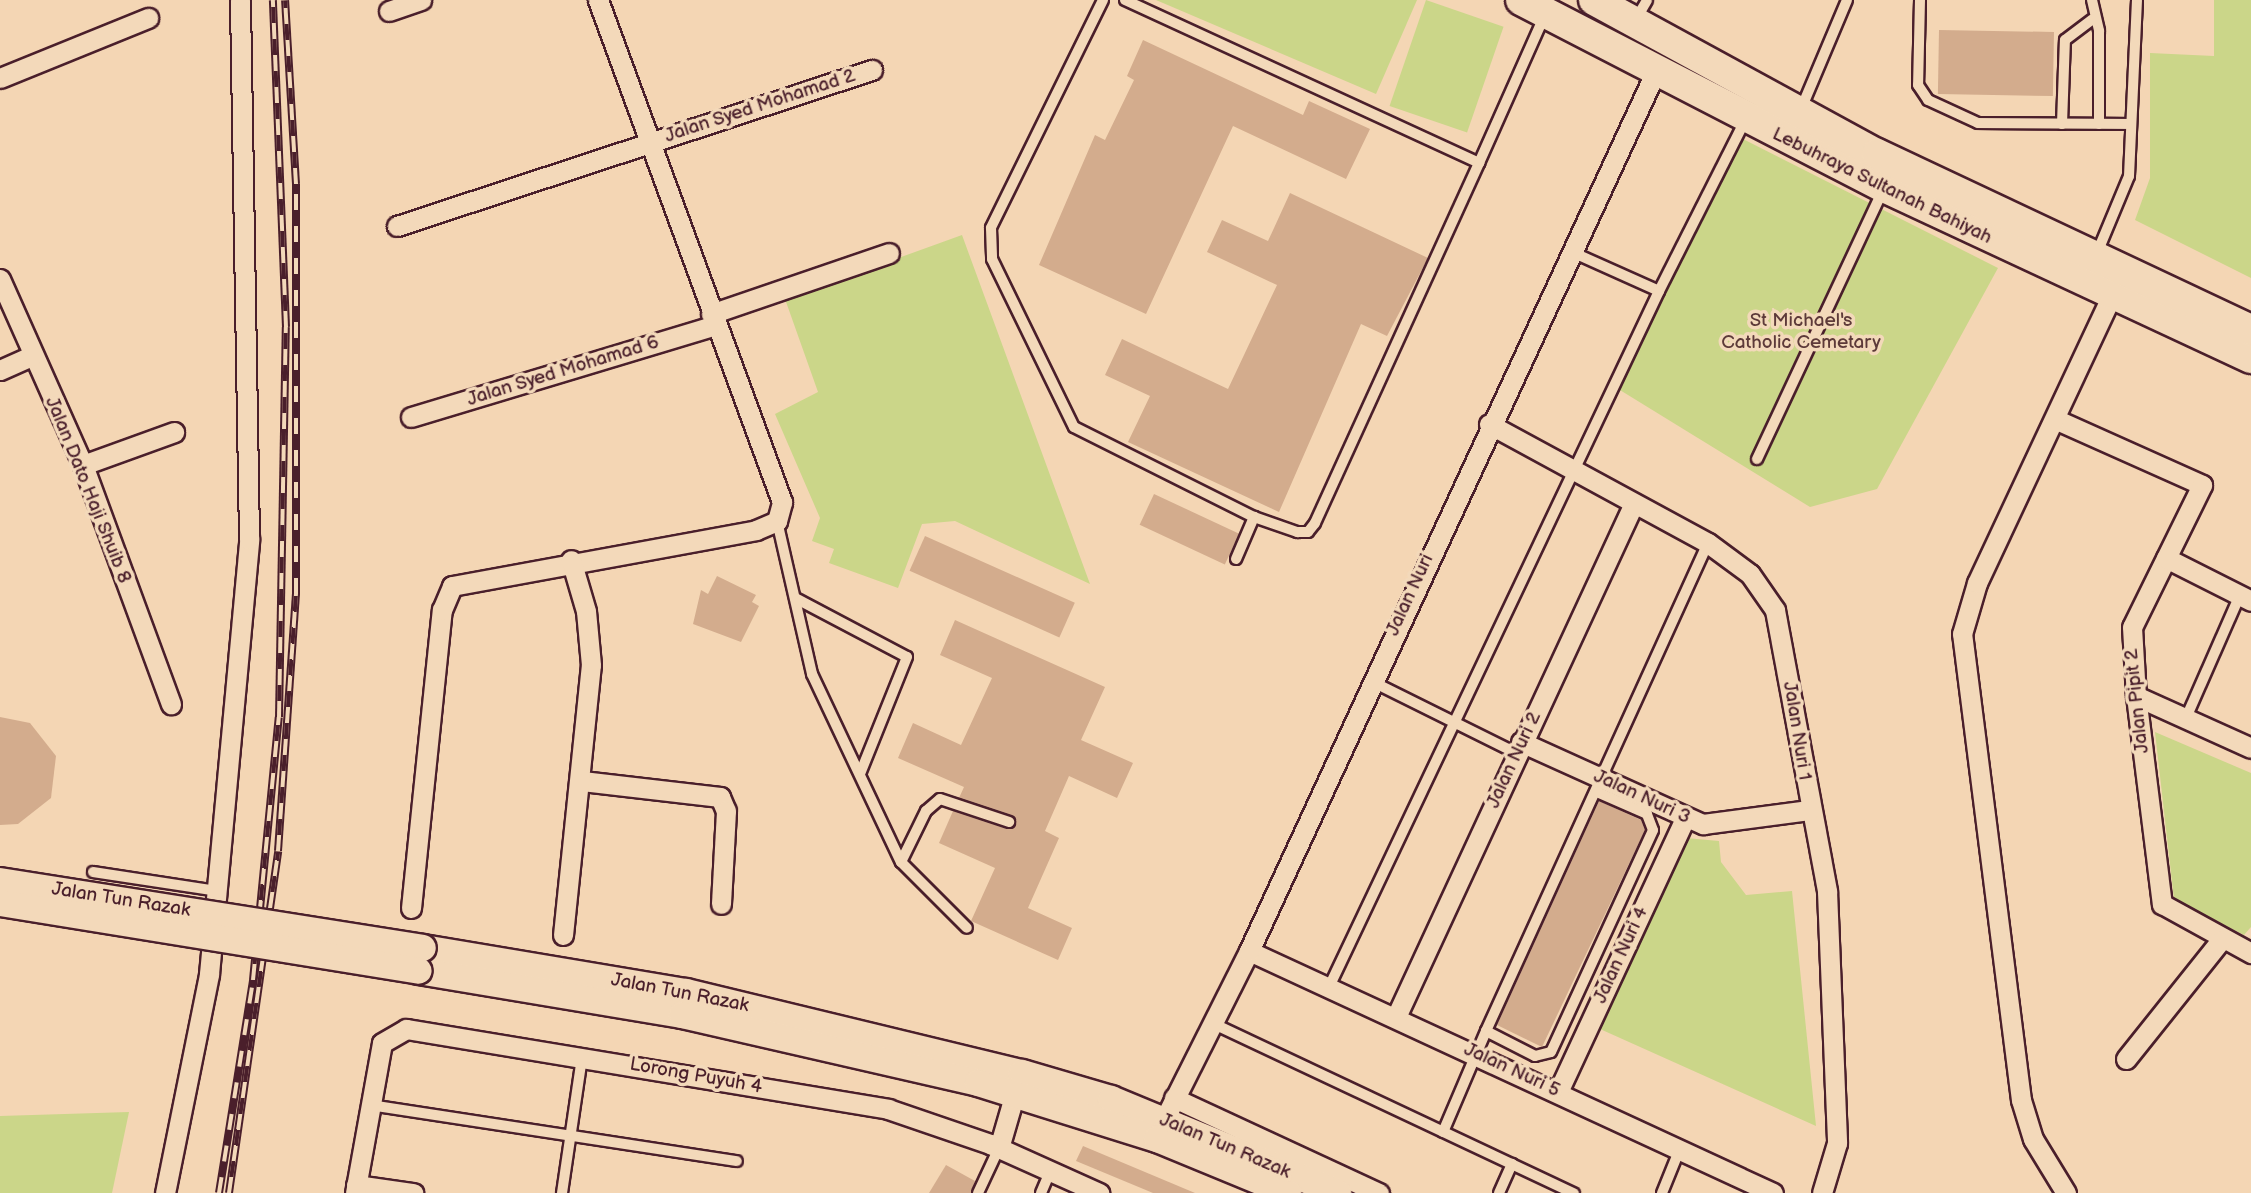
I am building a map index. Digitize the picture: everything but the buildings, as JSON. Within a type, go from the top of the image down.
[{"type":"main road","name":"Lebuhraya Sultanah Bahiyah","points":[[1594,0],[1641,11],[1799,113],[2090,270],[2112,295],[2251,358]]},
{"type":"main road","name":"Lebuhraya Sultanah Bahiyah","points":[[1533,6],[1657,69],[1745,119],[1884,187],[2090,270],[2251,330]]},
{"type":"main road","name":"Jalan Tun Razak","points":[[0,881],[421,960],[709,1020],[1015,1093],[1157,1139],[1287,1193]]},
{"type":"main road","name":"Jalan Tun Razak","points":[[0,903],[421,960],[810,1019],[1169,1109],[1338,1193]]},
{"type":"street","points":[[165,1193],[195,1069],[217,891],[249,540],[240,0]]},
{"type":"street","points":[[389,11],[421,0]]},
{"type":"street","points":[[411,908],[445,596],[468,578],[777,521],[780,494],[713,319],[598,0]]},
{"type":"street","points":[[0,78],[148,18]]},
{"type":"street","name":"Jalan Nuri","points":[[1169,1109],[1249,951],[1370,681],[1657,69]]},
{"type":"street","name":"Jalan Syed Mohamad 2","points":[[397,226],[872,70]]},
{"type":"street","name":"Jalan Syed Mohamad 6","points":[[411,417],[713,319],[889,253]]},
{"type":"street","name":"Jalan Dato Haji Shuib 8","points":[[0,279],[32,356],[83,465],[171,704]]},
{"type":"street","points":[[2066,1193],[2033,1139],[2021,1100],[1962,634],[1973,592],[2057,420],[2112,295]]},
{"type":"street","points":[[0,370],[32,356]]},
{"type":"street","name":"Jalan Pipit 2","points":[[2057,420],[2202,485],[2130,634],[2136,696],[2158,895],[2169,912],[2251,953]]},
{"type":"street","name":"Jalan Nuri 1","points":[[1489,424],[1708,543],[1750,574],[1775,610],[1809,810],[1827,891],[1837,1143],[1822,1193]]},
{"type":"street","points":[[83,465],[174,432]]},
{"type":"street","name":"Jalan Nuri 2","points":[[1396,1017],[1634,503]]},
{"type":"street","points":[[2166,558],[2246,598]]},
{"type":"street","points":[[563,934],[582,781],[590,647],[571,560]]},
{"type":"street","points":[[2136,696],[2250,746]]},
{"type":"street","name":"Jalan Nuri 3","points":[[1519,748],[1600,785],[1685,818],[1717,825],[1809,810]]},
{"type":"street","points":[[582,781],[720,797],[726,811],[721,904]]},
{"type":"street","name":"Jalan Nuri 4","points":[[1558,1092],[1685,818]]},
{"type":"street","points":[[2126,1059],[2221,940]]},
{"type":"street","name":"Jalan Nuri 5","points":[[1249,951],[1476,1053],[1773,1193]]},
{"type":"street","name":"Lorong Puyuh 4","points":[[369,1105],[388,1035],[406,1029],[583,1056],[888,1109],[999,1148],[1049,1174],[1100,1193]]},
{"type":"street","points":[[999,1148],[1015,1093]]},
{"type":"street","points":[[369,1105],[356,1189],[413,1193]]},
{"type":"street","points":[[1169,1109],[1379,1193]]},
{"type":"lane","points":[[1103,0],[991,228],[992,259],[1074,427],[1254,517],[1297,533],[1308,532],[1315,523],[1479,163],[1533,6]]},
{"type":"lane","points":[[1125,0],[1479,163]]},
{"type":"lane","points":[[1799,113],[1847,0]]},
{"type":"lane","points":[[1920,0],[1918,85],[1928,100],[1978,123],[2131,124]]},
{"type":"lane","points":[[2092,0],[2092,20],[2099,32],[2099,124]]},
{"type":"lane","points":[[2090,270],[2129,176],[2137,0]]},
{"type":"lane","points":[[2062,124],[2064,40],[2092,20]]},
{"type":"lane","points":[[1329,987],[1573,470],[1745,119]]},
{"type":"lane","points":[[1757,459],[1884,187]]},
{"type":"lane","points":[[1572,252],[1659,291]]},
{"type":"lane","points":[[1236,559],[1254,517]]},
{"type":"lane","points":[[777,521],[797,599],[812,674],[901,862],[967,928]]},
{"type":"lane","points":[[1443,1132],[1476,1053],[1708,543]]},
{"type":"lane","points":[[2186,718],[2246,598]]},
{"type":"lane","points":[[797,599],[902,649],[907,657],[860,774]]},
{"type":"lane","points":[[1370,681],[1455,723],[1519,748]]},
{"type":"lane","points":[[1486,1031],[1535,1056],[1551,1052],[1653,830],[1647,814],[1600,785]]},
{"type":"lane","points":[[901,862],[926,811],[940,799],[1009,822]]},
{"type":"lane","points":[[93,872],[217,891]]},
{"type":"lane","points":[[1212,1023],[1574,1193]]},
{"type":"lane","points":[[562,1193],[583,1056]]},
{"type":"lane","points":[[369,1105],[737,1161]]},
{"type":"lane","points":[[978,1193],[999,1148]]},
{"type":"lane","points":[[1662,1193],[1679,1151]]},
{"type":"lane","points":[[1499,1193],[1511,1164]]},
{"type":"lane","points":[[1041,1193],[1049,1174]]},
{"type":"green space","points":[[1156,0],[1417,0],[1376,94]]},
{"type":"green space","points":[[1426,0],[1504,27],[1467,133],[1390,106]]},
{"type":"green space","points":[[2214,0],[2251,0],[2251,278],[2135,220],[2150,178],[2150,53],[2214,56]]},
{"type":"green space","name":"St Michael's Catholic Cemetary","points":[[1741,138],[1998,268],[1877,489],[1810,507],[1615,387]]},
{"type":"green space","points":[[962,235],[1090,584],[955,521],[922,524],[898,588],[829,563],[834,549],[812,541],[820,518],[775,414],[818,392],[785,299]]},
{"type":"green space","points":[[2155,732],[2251,773],[2251,927],[2244,935],[2174,899]]},
{"type":"green space","points":[[1686,838],[1719,841],[1721,862],[1746,895],[1792,891],[1816,1126],[1600,1029]]},
{"type":"green space","points":[[129,1112],[112,1193],[0,1193],[0,1116]]},
{"type":"railway","points":[[219,1193],[253,980],[279,717],[286,327],[273,0]]},
{"type":"railway","points":[[229,1193],[278,851],[296,594],[296,184],[285,0]]}]
